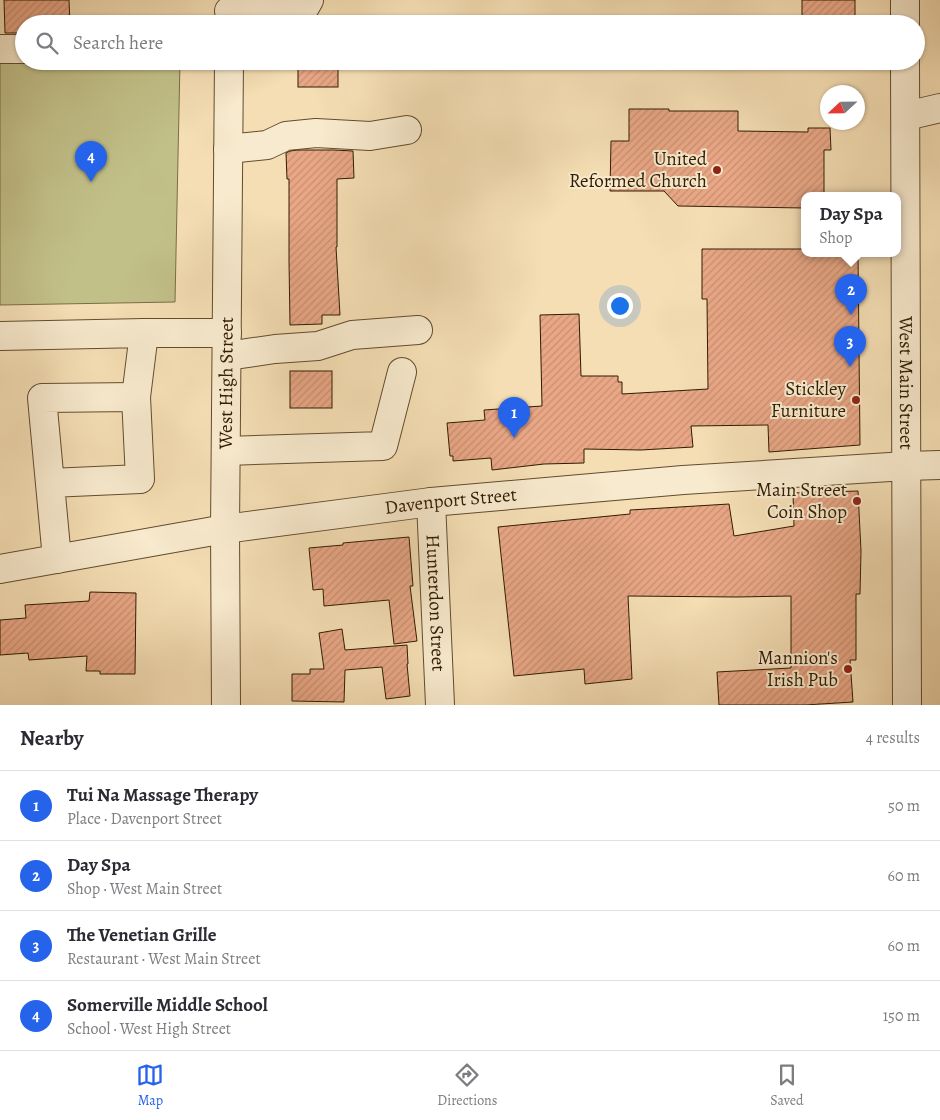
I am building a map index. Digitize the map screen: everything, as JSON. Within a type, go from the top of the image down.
[{"type":"street","points":[[229,12],[297,11],[305,7],[309,0]]},
{"type":"street","points":[[905,0],[905,15]]},
{"type":"street","points":[[0,49],[15,49]]},
{"type":"street","name":"West High Street","points":[[226,705],[229,70]]},
{"type":"street","name":"West Main Street","points":[[906,70],[907,705]]},
{"type":"street","points":[[906,116],[940,108]]},
{"type":"street","points":[[228,148],[267,145],[286,136],[316,133],[370,136],[407,130]]},
{"type":"street","points":[[0,336],[144,332],[227,345],[275,349],[318,346],[352,335],[418,330]]},
{"type":"street","points":[[50,483],[140,479],[136,397],[144,332]]},
{"type":"street","points":[[226,451],[383,446],[402,372]]},
{"type":"street","points":[[57,559],[42,398],[136,397]]},
{"type":"street","name":"Davenport Street","points":[[0,569],[226,529],[431,502],[684,480],[940,465]]},
{"type":"street","name":"Hunterdon Street","points":[[431,502],[440,705]]},
{"type":"shaded area","points":[[0,60],[15,61],[15,70],[180,70],[175,302],[0,305]]},
{"type":"building","points":[[4,0],[69,0],[70,15],[15,15],[15,33],[5,33]]},
{"type":"building","points":[[802,0],[855,0],[855,15],[802,15]]},
{"type":"building","points":[[298,70],[338,70],[338,87],[298,87]]},
{"type":"building","name":"United Reformed Church","points":[[629,109],[738,111],[738,131],[808,132],[808,128],[830,130],[831,150],[824,150],[824,192],[801,192],[801,208],[678,206],[664,191],[610,191],[611,141],[629,141]]},
{"type":"building","points":[[298,150],[353,151],[354,178],[337,179],[336,247],[340,315],[322,315],[322,324],[290,325],[289,179],[287,179],[286,153]]},
{"type":"building","points":[[702,249],[801,249],[801,257],[858,257],[860,445],[769,452],[768,425],[691,426],[693,447],[641,450],[584,449],[584,463],[544,464],[492,470],[491,458],[453,461],[453,456],[450,456],[447,423],[485,420],[484,410],[542,406],[540,315],[579,314],[581,376],[618,376],[618,382],[622,382],[622,394],[708,389],[707,299],[702,299]]},
{"type":"building","points":[[290,371],[332,371],[332,408],[290,408]]},
{"type":"building","points":[[858,491],[861,551],[860,594],[856,594],[856,660],[850,660],[853,702],[805,705],[719,705],[717,672],[791,668],[791,596],[628,596],[632,679],[585,684],[584,669],[514,676],[498,527],[630,514],[630,510],[729,504],[734,536],[794,526],[793,493]]},
{"type":"building","points":[[409,537],[413,586],[410,586],[417,641],[394,644],[389,600],[324,606],[323,589],[313,590],[309,548]]},
{"type":"building","points":[[90,592],[136,593],[135,674],[100,674],[100,671],[86,671],[87,656],[29,660],[28,653],[0,655],[0,620],[26,618],[25,605],[89,601]]},
{"type":"building","points":[[342,629],[345,650],[407,645],[410,696],[386,699],[382,667],[345,670],[344,702],[292,701],[292,674],[310,674],[310,669],[324,669],[319,633]]},
{"type":"place","name":"United Reformed Church","points":[[717,170]]},
{"type":"place","name":"Somerville Middle School","points":[[91,182]]},
{"type":"place","name":"Day Spa","points":[[851,315]]},
{"type":"place","name":"The Venetian Grille","points":[[850,367]]},
{"type":"place","name":"Stickley Furniture","points":[[856,400]]},
{"type":"place","name":"Tui Na Massage Therapy","points":[[514,438]]},
{"type":"place","name":"Main Street Coin Shop","points":[[857,501]]},
{"type":"place","name":"Mannion's Irish Pub","points":[[848,669]]}]
